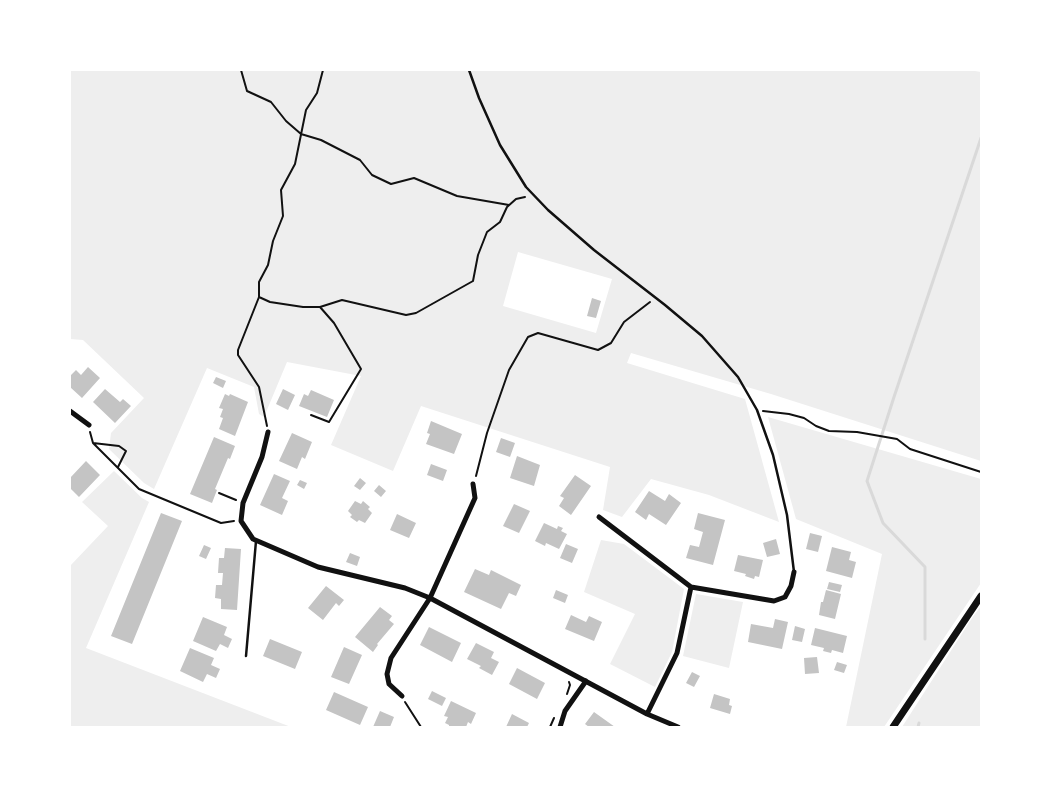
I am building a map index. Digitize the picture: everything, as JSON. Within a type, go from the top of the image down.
[{"type":"street","points":[[70,411],[88,425]]},
{"type":"street","points":[[268,432],[262,457],[242,502],[242,521],[256,540],[318,567],[405,588],[430,598],[648,714],[678,727]]},
{"type":"street","points":[[402,696],[389,684],[387,674],[391,658],[430,598],[475,498],[474,484]]},
{"type":"street","points":[[599,517],[691,587],[774,601],[785,597],[791,586],[794,572]]},
{"type":"street","points":[[648,714],[677,653],[691,587]]},
{"type":"street","points":[[893,727],[981,596]]},
{"type":"street","points":[[560,727],[565,711],[586,681]]},
{"type":"lane","points":[[469,70],[500,145],[533,195],[594,250],[656,297],[702,336],[738,377],[757,410],[772,456],[788,515],[794,572]]},
{"type":"lane","points":[[246,656],[256,540]]},
{"type":"path","points":[[241,70],[247,91],[271,102],[286,121],[301,134],[321,140],[360,160],[372,175],[391,184],[414,178],[456,196],[509,205]]},
{"type":"path","points":[[268,432],[259,387],[238,355],[238,350],[259,297],[259,282],[268,265],[273,241],[283,216],[281,190],[295,164],[306,110],[317,93],[323,70]]},
{"type":"path","points":[[259,297],[270,302],[303,307],[320,307],[342,300],[406,315],[416,313],[473,281],[478,254],[486,232],[500,222],[509,205],[516,199],[533,195]]},
{"type":"path","points":[[474,484],[487,433],[509,370],[528,337],[538,332],[598,350],[610,343],[624,322],[656,297]]},
{"type":"path","points":[[311,415],[329,422],[361,369],[334,323],[320,307]]},
{"type":"path","points":[[757,410],[804,418],[816,426],[829,431],[856,432],[897,439],[910,449],[981,472]]},
{"type":"path","points":[[88,425],[94,443],[140,489],[221,523],[242,521]]},
{"type":"path","points":[[94,443],[120,446],[126,451],[118,467]]},
{"type":"path","points":[[219,493],[242,502]]},
{"type":"path","points":[[566,676],[570,685],[566,696]]},
{"type":"path","points":[[402,696],[421,727]]},
{"type":"path","points":[[550,727],[556,715]]},
{"type":"shaded area","points":[[70,70],[969,70],[981,72],[981,461],[771,394],[631,353],[627,363],[745,399],[779,522],[709,495],[651,479],[622,517],[603,510],[610,467],[421,406],[393,471],[331,445],[361,376],[287,362],[264,417],[259,414],[254,387],[207,368],[154,489],[144,483],[109,449],[111,433],[144,398],[83,340],[70,339]],"holes":[[[518,252],[612,279],[596,333],[503,306]]]},
{"type":"shaded area","points":[[768,417],[981,479],[981,583],[884,727],[846,727],[882,554],[796,519]]},
{"type":"shaded area","points":[[114,471],[142,498],[149,502],[86,648],[291,727],[70,727],[70,566],[108,526],[82,502]]},
{"type":"shaded area","points":[[601,540],[624,544],[684,589],[672,652],[655,687],[610,664],[635,614],[584,592]]},
{"type":"shaded area","points":[[696,594],[743,602],[729,668],[683,656]]},
{"type":"shaded area","points":[[981,606],[981,727],[902,727],[972,618]]},
{"type":"building","points":[[592,298],[601,301],[596,318],[587,316]]},
{"type":"building","points":[[88,367],[100,378],[82,398],[70,387],[70,376],[76,370],[81,375]]},
{"type":"building","points":[[216,377],[226,381],[223,388],[213,383]]},
{"type":"building","points":[[105,389],[120,402],[123,399],[131,406],[115,423],[93,402]]},
{"type":"building","points":[[283,389],[295,395],[288,410],[276,404]]},
{"type":"building","points":[[311,390],[334,400],[327,417],[299,406],[304,394],[308,396]]},
{"type":"building","points":[[225,394],[229,396],[230,394],[248,402],[235,436],[219,429],[223,418],[220,417],[223,409],[219,408]]},
{"type":"building","points":[[431,421],[462,434],[454,454],[426,444],[430,434],[427,433]]},
{"type":"building","points":[[292,433],[312,442],[305,459],[302,457],[297,469],[279,461]]},
{"type":"building","points":[[214,437],[235,446],[215,489],[217,490],[212,503],[190,494]]},
{"type":"building","points":[[501,438],[515,443],[510,457],[496,452]]},
{"type":"building","points":[[517,456],[540,465],[534,486],[510,478]]},
{"type":"building","points":[[86,461],[100,475],[79,497],[70,488],[70,478]]},
{"type":"building","points":[[431,464],[447,470],[443,481],[427,475]]},
{"type":"building","points":[[274,474],[290,481],[282,498],[288,501],[282,515],[260,505]]},
{"type":"building","points":[[575,475],[591,486],[571,515],[559,506],[564,498],[560,496]]},
{"type":"building","points":[[360,478],[366,483],[360,490],[354,486]]},
{"type":"building","points":[[300,480],[307,483],[304,489],[297,485]]},
{"type":"building","points":[[379,485],[386,491],[381,497],[374,491]]},
{"type":"building","points":[[649,491],[665,501],[669,494],[681,503],[666,525],[649,514],[646,520],[635,512]]},
{"type":"building","points":[[355,501],[361,504],[363,501],[370,507],[368,509],[372,513],[365,523],[359,520],[357,522],[350,517],[352,515],[348,511]]},
{"type":"building","points":[[514,504],[530,511],[519,533],[503,526]]},
{"type":"building","points":[[161,513],[182,521],[132,644],[111,636]]},
{"type":"building","points":[[698,513],[725,520],[713,565],[686,558],[690,545],[699,547],[703,532],[694,529]]},
{"type":"building","points":[[397,514],[416,523],[409,538],[390,530]]},
{"type":"building","points":[[544,523],[557,529],[558,526],[563,528],[561,531],[567,534],[559,549],[546,543],[545,546],[535,541]]},
{"type":"building","points":[[810,533],[822,536],[818,552],[806,549]]},
{"type":"building","points":[[776,539],[780,554],[767,557],[763,543]]},
{"type":"building","points":[[566,544],[578,549],[572,563],[560,558]]},
{"type":"building","points":[[204,545],[211,548],[206,559],[199,556]]},
{"type":"building","points":[[832,547],[851,552],[849,560],[856,562],[852,578],[826,571]]},
{"type":"building","points":[[225,548],[241,549],[237,610],[221,609],[221,599],[215,598],[216,585],[222,585],[223,573],[218,573],[219,558],[224,558]]},
{"type":"building","points":[[350,553],[360,557],[357,566],[346,562]]},
{"type":"building","points":[[738,555],[763,560],[759,577],[755,576],[754,579],[745,576],[746,574],[734,571]]},
{"type":"building","points":[[475,569],[489,575],[491,570],[521,585],[516,596],[509,593],[501,609],[464,592]]},
{"type":"building","points":[[829,582],[842,585],[840,592],[827,589]]},
{"type":"building","points":[[326,586],[344,600],[339,606],[336,603],[323,620],[308,608]]},
{"type":"building","points":[[556,590],[568,595],[565,603],[553,598]]},
{"type":"building","points":[[826,590],[841,594],[835,619],[819,615],[821,602],[823,602]]},
{"type":"building","points":[[380,607],[392,616],[389,620],[394,624],[377,644],[373,652],[355,637]]},
{"type":"building","points":[[571,615],[586,622],[589,616],[602,622],[594,641],[565,629]]},
{"type":"building","points":[[203,617],[227,627],[224,635],[232,639],[228,648],[220,644],[216,651],[193,641]]},
{"type":"building","points":[[775,619],[788,622],[782,649],[748,642],[751,624],[773,628]]},
{"type":"building","points":[[795,626],[805,629],[802,642],[792,640]]},
{"type":"building","points":[[429,627],[461,643],[452,662],[420,645]]},
{"type":"building","points":[[815,628],[847,636],[843,653],[832,650],[831,653],[823,651],[824,648],[811,645]]},
{"type":"building","points":[[270,639],[302,652],[295,669],[263,656]]},
{"type":"building","points":[[476,643],[494,652],[491,658],[499,662],[492,675],[479,668],[481,666],[467,659]]},
{"type":"building","points":[[344,647],[362,655],[349,684],[331,677]]},
{"type":"building","points":[[190,648],[214,658],[211,665],[220,669],[216,678],[207,674],[203,682],[180,671]]},
{"type":"building","points":[[817,657],[819,673],[805,674],[804,658]]},
{"type":"building","points":[[837,662],[847,665],[844,673],[834,670]]},
{"type":"building","points":[[517,668],[545,683],[537,699],[509,684]]},
{"type":"building","points":[[692,672],[700,676],[694,687],[686,683]]},
{"type":"building","points":[[432,691],[446,698],[442,706],[428,699]]},
{"type":"building","points":[[334,692],[368,707],[360,725],[326,710]]},
{"type":"building","points":[[714,694],[730,699],[729,705],[732,706],[730,714],[710,708]]},
{"type":"building","points":[[451,701],[476,713],[471,724],[468,722],[466,727],[449,727],[445,723],[448,717],[444,716]]},
{"type":"building","points":[[380,711],[394,717],[390,727],[373,727]]},
{"type":"building","points":[[594,712],[615,727],[589,727],[585,724]]},
{"type":"building","points":[[512,714],[529,723],[527,727],[506,727]]},
{"type":"waterway","points":[[925,639],[925,567],[883,523],[867,481],[981,138]]},
{"type":"waterway","points":[[918,727],[919,723]]}]
